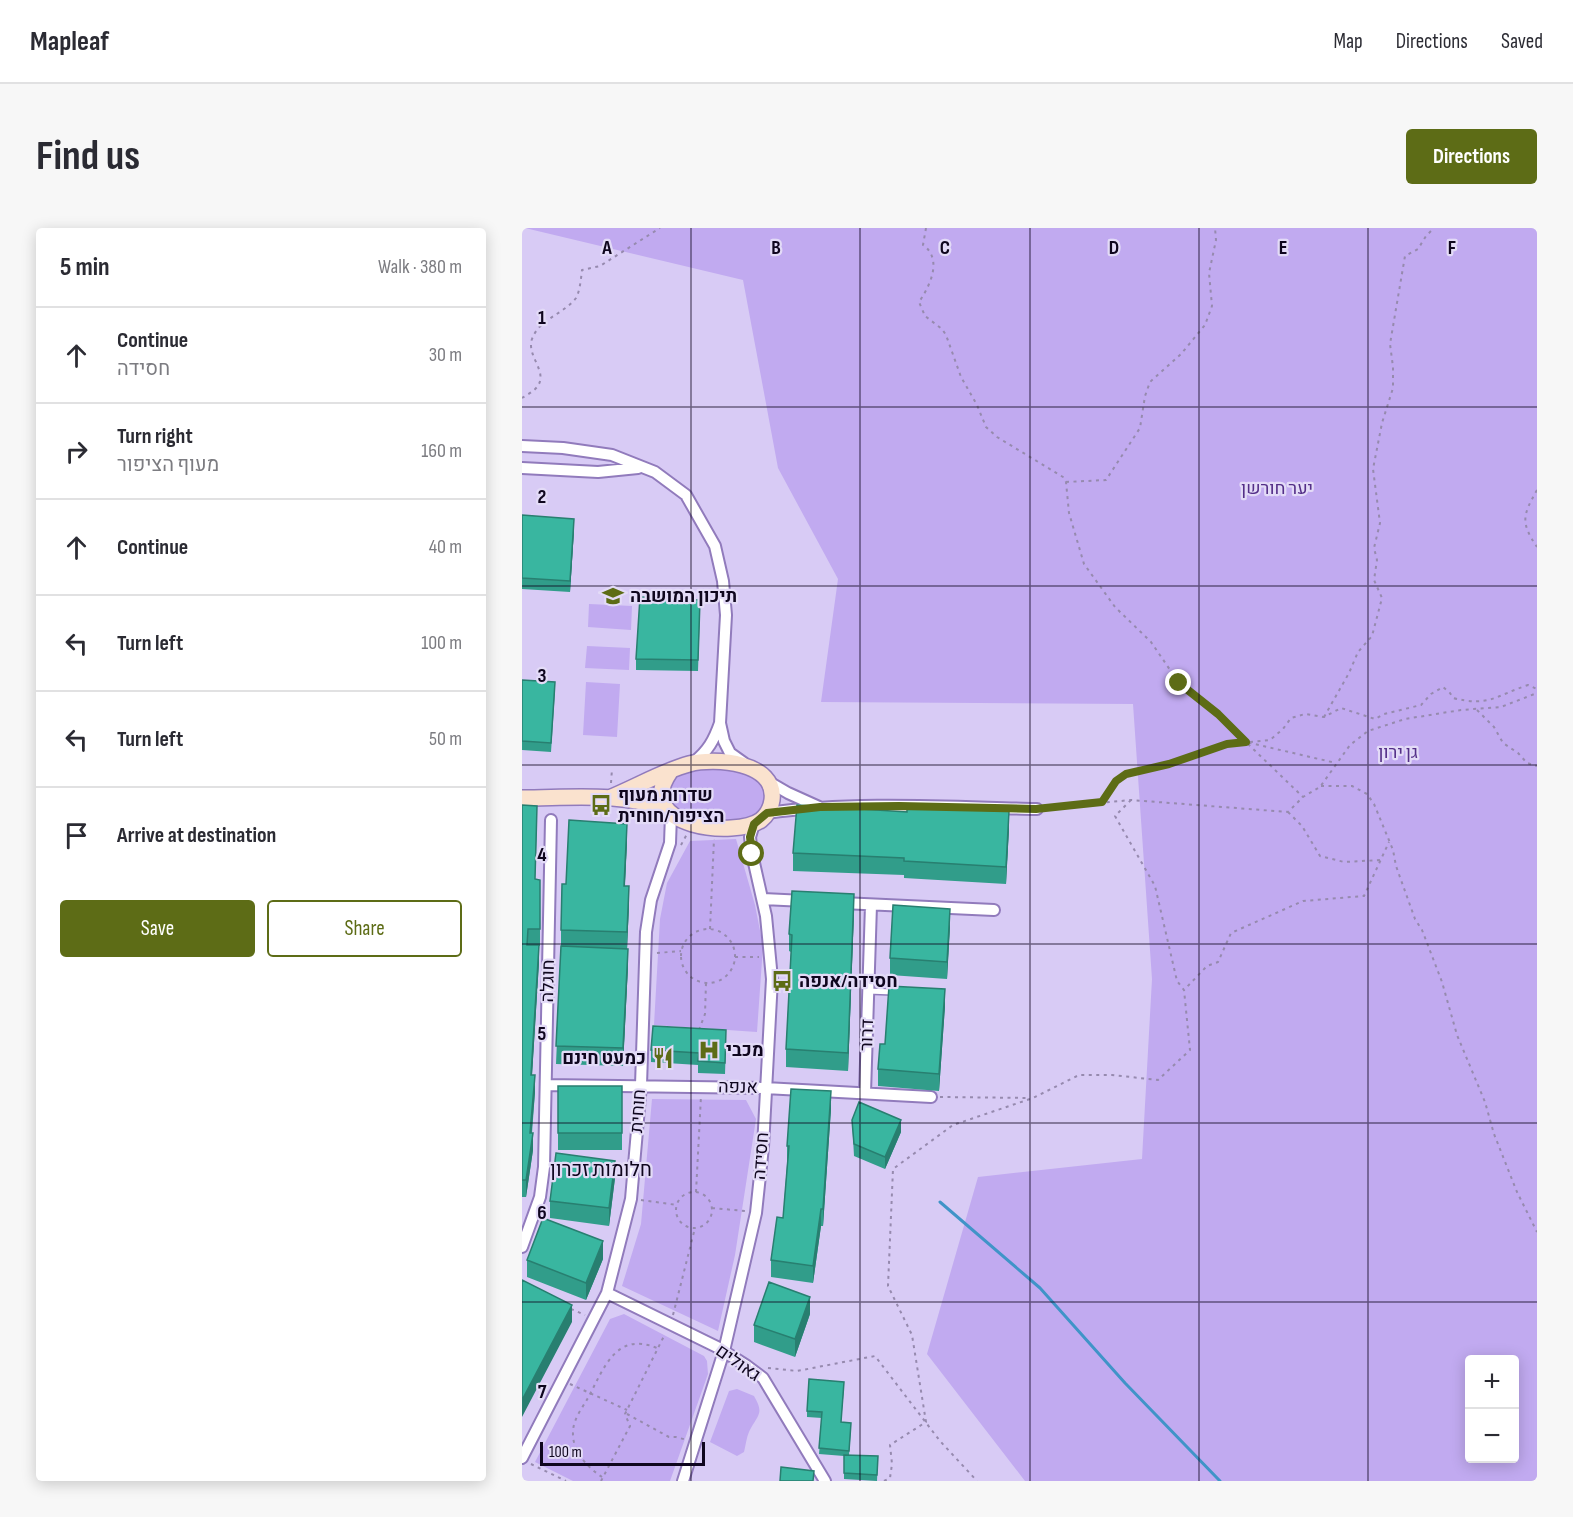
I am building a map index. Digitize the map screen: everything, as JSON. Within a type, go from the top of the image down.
[{"type":"street","points":[[522,446],[563,448],[612,455],[655,472],[686,495],[715,546],[723,582],[726,615],[720,723],[724,741],[730,753],[750,767]]},
{"type":"street","points":[[522,468],[598,472],[641,467]]},
{"type":"street","points":[[609,798],[693,763],[705,753],[720,723]]},
{"type":"street","points":[[693,763],[750,767],[758,770],[769,782],[788,793],[820,807]]},
{"type":"street","points":[[668,812],[662,800],[661,790],[670,772]]},
{"type":"street","points":[[522,798],[609,798],[649,802],[678,820],[715,827],[754,824],[767,813],[772,798],[769,782]]},
{"type":"street","points":[[767,813],[820,807],[1036,809]]},
{"type":"street","name":"חוחית","points":[[522,1458],[607,1293],[631,1199],[640,1086],[645,954],[651,900],[670,843],[668,812]]},
{"type":"street","name":"חוגלה","points":[[522,1247],[540,1197],[544,1167],[551,820]]},
{"type":"street","name":"חסידה","points":[[683,1481],[724,1351],[756,1212],[763,1146],[772,980],[763,899],[750,837],[754,824]]},
{"type":"street","points":[[763,899],[811,902]]},
{"type":"street","points":[[835,903],[994,910]]},
{"type":"street","name":"דרור","points":[[865,1093],[871,905]]},
{"type":"street","name":"אנפה","points":[[546,1085],[702,1086],[931,1097]]},
{"type":"street","name":"גאולים","points":[[607,1293],[724,1351],[763,1378],[825,1481]]},
{"type":"lane","points":[[868,991],[899,992]]},
{"type":"path","points":[[522,398],[537,387],[540,381],[540,370],[530,348],[532,338],[537,329],[576,297],[582,270],[600,266],[660,228]]},
{"type":"path","points":[[926,228],[923,245],[928,248],[933,262],[933,275],[919,302],[926,316],[942,329],[946,336],[961,377],[986,427],[997,437],[1063,477],[1066,482],[1069,513],[1084,564],[1115,607],[1151,642],[1179,683],[1218,714],[1304,797]]},
{"type":"path","points":[[1066,482],[1106,480],[1140,428],[1145,396],[1150,382],[1181,354],[1205,325],[1212,306],[1209,273],[1216,240],[1215,228]]},
{"type":"path","points":[[1324,717],[1358,652],[1372,636],[1377,624],[1382,598],[1374,580],[1377,560],[1374,548],[1380,523],[1373,469],[1382,423],[1394,388],[1390,344],[1405,256],[1418,249],[1434,228]]},
{"type":"path","points":[[1537,490],[1525,511],[1527,532],[1537,547]]},
{"type":"path","points":[[1102,802],[1116,781],[1126,774],[1169,764],[1227,744],[1270,740],[1283,729],[1291,718],[1305,714],[1324,717],[1341,708],[1375,719],[1384,714],[1421,705],[1431,694],[1443,687],[1453,698],[1469,702],[1484,702],[1528,685],[1537,691]]},
{"type":"path","points":[[1288,812],[1320,786],[1350,745],[1368,731],[1405,719],[1501,707],[1537,691]]},
{"type":"path","points":[[1476,709],[1494,727],[1503,743],[1518,753],[1527,763],[1537,766]]},
{"type":"path","points":[[1246,742],[1336,763]]},
{"type":"path","points":[[1320,786],[1352,786],[1367,794],[1374,804],[1415,919],[1422,930],[1443,982],[1457,1035],[1485,1102],[1494,1134],[1517,1192],[1537,1232]]},
{"type":"path","points":[[926,1422],[912,1335],[888,1286],[893,1169],[952,1125],[1033,1098],[1079,1075],[1112,1075],[1158,1080],[1190,1050],[1184,990],[1177,981],[1155,886],[1115,816],[1131,800]]},
{"type":"path","points":[[1036,809],[1131,800],[1288,812],[1302,826],[1320,856],[1344,862],[1381,860]]},
{"type":"path","points":[[710,929],[715,827]]},
{"type":"path","points":[[1184,990],[1207,966],[1218,962],[1231,933],[1303,901],[1364,896],[1389,842]]},
{"type":"path","points":[[710,929],[725,935],[734,949],[735,957],[729,973],[714,982],[706,983],[689,976],[681,960],[681,951],[688,937],[694,932],[710,929]]},
{"type":"path","points":[[645,954],[681,951]]},
{"type":"path","points":[[735,957],[771,956]]},
{"type":"path","points":[[699,1032],[705,1014],[706,983]]},
{"type":"path","points":[[696,1192],[702,1086]]},
{"type":"path","points":[[931,1097],[1033,1098]]},
{"type":"path","points":[[696,1192],[707,1197],[712,1208],[710,1218],[706,1223],[695,1228],[688,1227],[680,1221],[677,1215],[677,1204],[684,1195],[696,1192]]},
{"type":"path","points":[[631,1199],[677,1204]]},
{"type":"path","points":[[712,1208],[745,1211],[747,1202]]},
{"type":"path","points":[[657,1348],[635,1343],[616,1351],[608,1360],[576,1420],[572,1434],[579,1454],[602,1479],[630,1426],[625,1414],[670,1324],[695,1228]]},
{"type":"path","points":[[562,1305],[594,1319]]},
{"type":"path","points":[[747,1366],[797,1371],[875,1356],[926,1422],[977,1481]]},
{"type":"path","points":[[562,1380],[627,1410]]},
{"type":"path","points":[[625,1414],[669,1437],[695,1442]]},
{"type":"path","points":[[884,1481],[890,1478],[892,1464],[890,1445],[926,1422]]},
{"type":"green space","name":"יער חורשן","points":[[525,228],[1537,228],[1537,1481],[1025,1481],[927,1354],[978,1177],[1142,1159],[1152,979],[1133,704],[821,702],[838,579],[778,468],[743,280]]},
{"type":"green space","points":[[589,604],[632,606],[631,630],[588,627]]},
{"type":"green space","points":[[587,646],[630,648],[629,670],[585,668]]},
{"type":"green space","points":[[586,682],[620,684],[617,737],[583,735]]},
{"type":"green space","points":[[696,767],[746,771],[762,784],[765,797],[761,811],[749,820],[711,822],[677,813],[670,798],[673,781],[676,775]]},
{"type":"green space","points":[[736,839],[755,905],[763,946],[757,1032],[654,1025],[660,919],[667,883],[690,841]]},
{"type":"green space","points":[[652,1099],[746,1100],[756,1119],[735,1255],[718,1331],[622,1286],[641,1224]]},
{"type":"green space","points":[[624,1314],[704,1356],[707,1361],[708,1374],[670,1481],[573,1481],[535,1462],[610,1319]]},
{"type":"green space","points":[[737,1389],[754,1396],[759,1409],[758,1416],[748,1433],[744,1452],[737,1456],[710,1442],[729,1391]]},
{"type":"building","points":[[522,515],[574,519],[570,581],[522,578]]},
{"type":"building","points":[[640,597],[700,600],[698,660],[636,659]]},
{"type":"building","points":[[522,680],[555,682],[551,743],[522,741]]},
{"type":"building","points":[[522,805],[537,806],[535,879],[540,880],[540,929],[528,929],[527,945],[539,945],[531,1075],[535,1075],[530,1133],[533,1133],[526,1180],[522,1180]]},
{"type":"building","points":[[797,805],[907,812],[907,808],[1009,811],[1006,867],[904,861],[904,858],[793,853]]},
{"type":"building","points":[[569,820],[627,824],[624,886],[629,886],[627,932],[561,930],[562,884],[566,884]]},
{"type":"building","points":[[792,891],[854,894],[848,1053],[786,1049]]},
{"type":"building","points":[[893,905],[950,909],[947,962],[890,958]]},
{"type":"building","points":[[561,946],[628,949],[623,1048],[556,1046]]},
{"type":"building","points":[[889,986],[945,989],[939,1074],[878,1069],[880,1044],[885,1044]]},
{"type":"building","points":[[653,1026],[726,1030],[725,1063],[698,1061],[699,1053],[651,1050]]},
{"type":"building","points":[[558,1086],[622,1086],[622,1133],[558,1133]]},
{"type":"building","points":[[791,1089],[831,1091],[823,1209],[821,1209],[813,1266],[771,1260],[777,1217],[783,1218]]},
{"type":"building","points":[[859,1102],[901,1120],[885,1157],[854,1144],[852,1120]]},
{"type":"building","points":[[556,1153],[615,1161],[609,1208],[550,1201]]},
{"type":"building","points":[[543,1218],[603,1241],[586,1283],[527,1260]]},
{"type":"building","points":[[522,1280],[572,1305],[522,1400]]},
{"type":"building","points":[[769,1282],[810,1297],[795,1339],[754,1325]]},
{"type":"building","points":[[809,1379],[844,1382],[841,1422],[851,1423],[849,1451],[819,1448],[822,1412],[807,1411]]},
{"type":"building","points":[[844,1455],[878,1456],[877,1475],[844,1473]]},
{"type":"building","points":[[781,1467],[814,1471],[813,1481],[780,1481]]},
{"type":"waterway","points":[[940,1202],[1040,1288],[1125,1383],[1220,1481]]},
{"type":"place","name":"תיכון המושבה","points":[[613,596]]},
{"type":"place","name":"שדרות מעוף הציפור/חוחית","points":[[601,805]]},
{"type":"place","name":"חסידה/אנפה","points":[[782,981]]},
{"type":"place","name":"מכבי","points":[[709,1050]]},
{"type":"place","name":"כמעט חינם","points":[[663,1058]]},
{"type":"district","name":"חלומות זכרון","points":[[601,1170]]},
{"type":"route","points":[[752,854],[750,837],[754,824],[767,813],[820,807],[1036,809],[1102,802],[1116,781],[1126,774],[1169,764],[1227,744],[1246,742],[1218,714],[1179,683]]},
{"type":"park label","name":"גן ירון","points":[[1398,752]]}]
